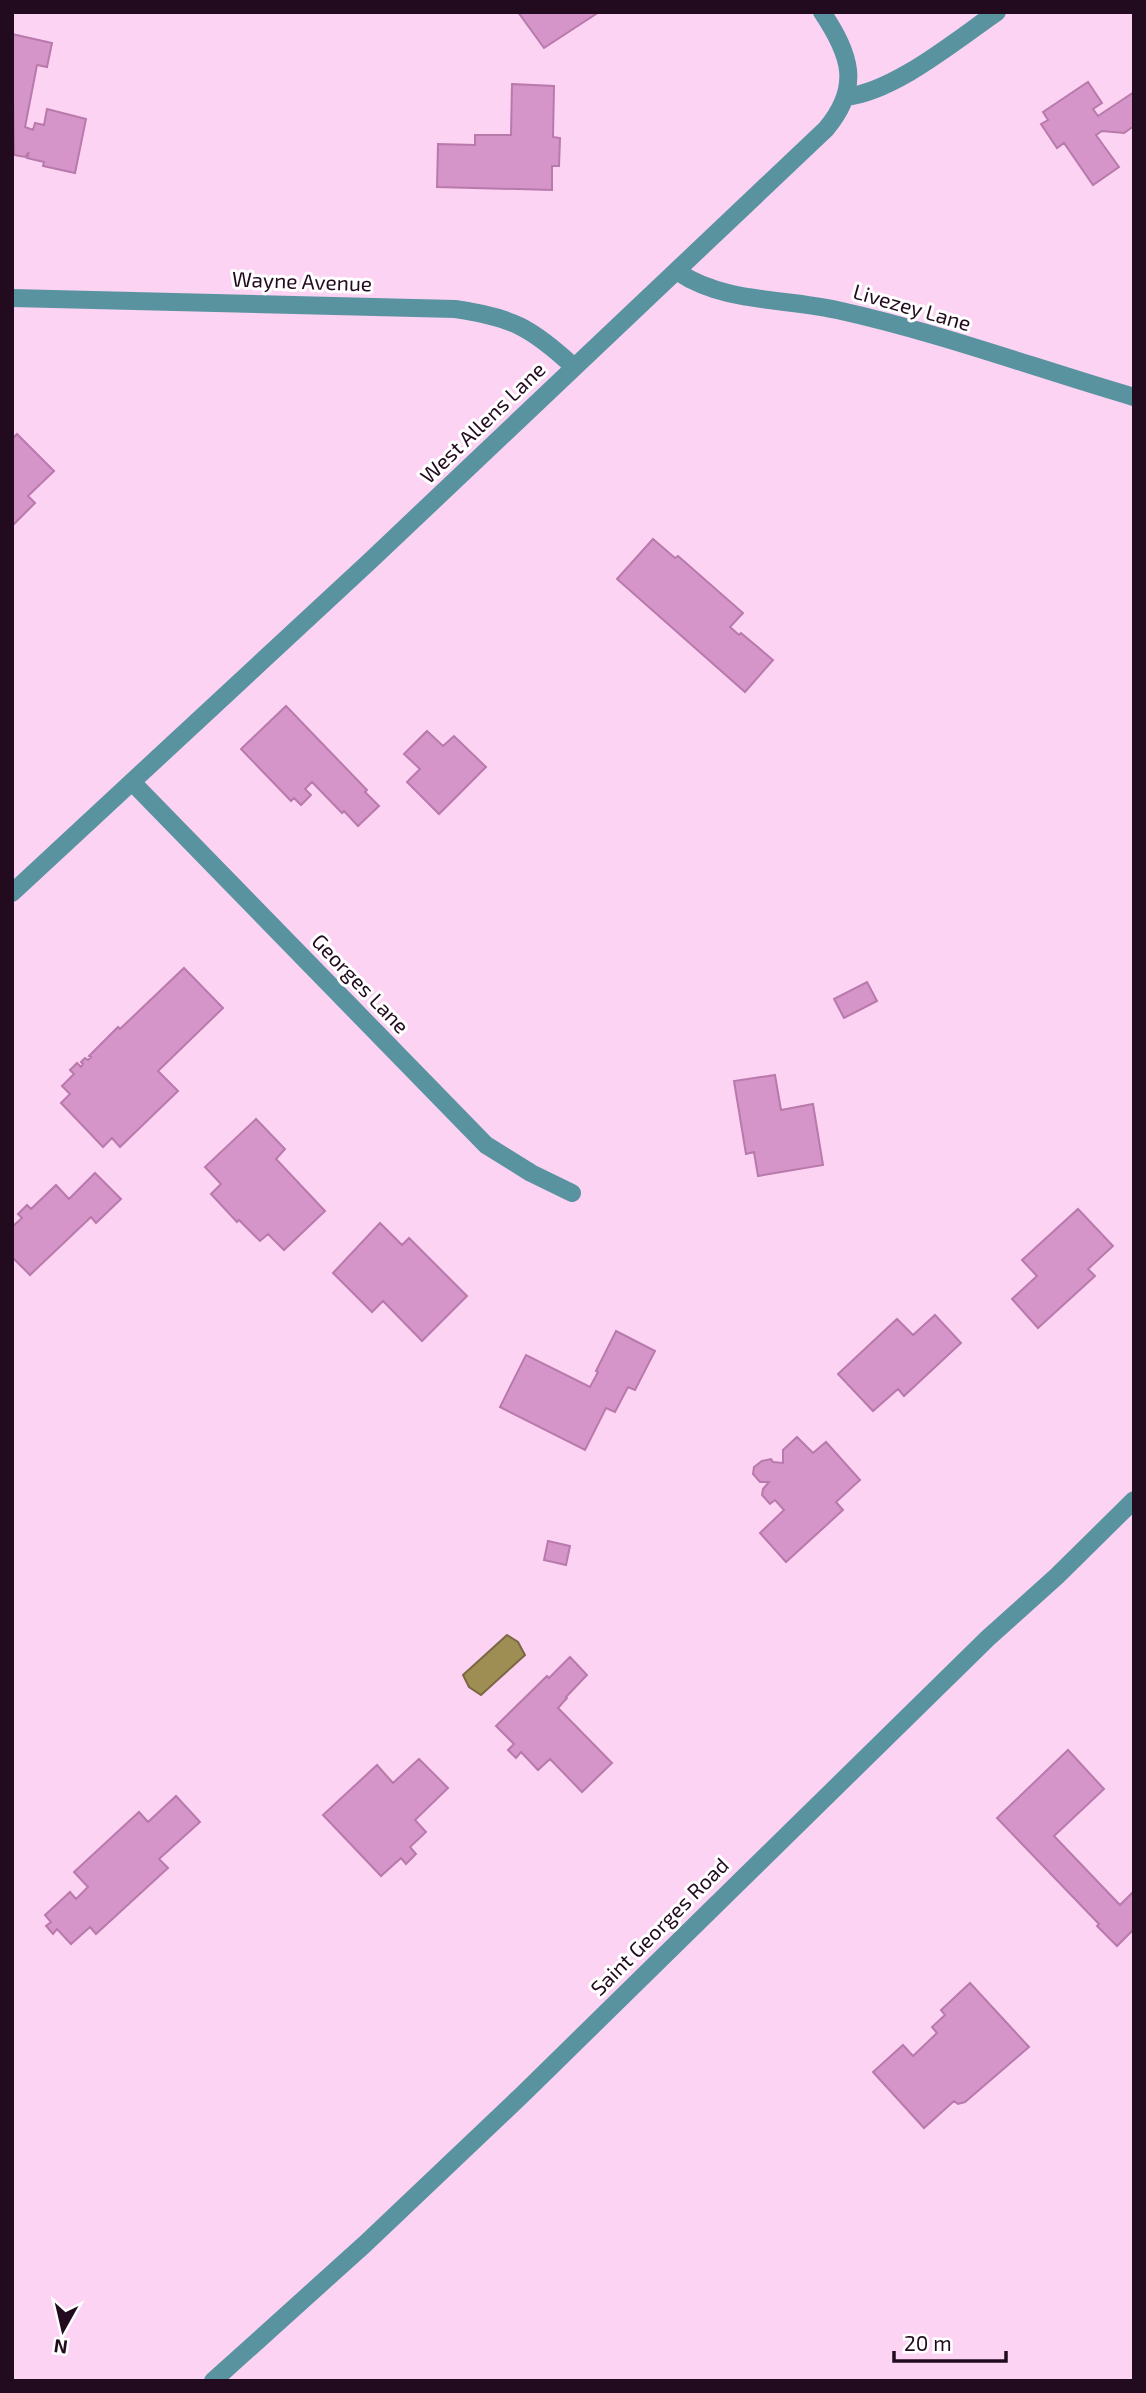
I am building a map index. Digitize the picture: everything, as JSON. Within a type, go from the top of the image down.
[{"type":"street","points":[[822,12],[846,55],[849,76],[845,97],[863,95],[901,77],[997,12]]},
{"type":"street","name":"West Allens Lane","points":[[12,893],[678,272],[826,129],[838,115],[845,97]]},
{"type":"street","name":"Livezey Lane","points":[[678,272],[709,288],[734,295],[835,309],[904,327],[1134,397]]},
{"type":"street","name":"Wayne Avenue","points":[[12,298],[455,309],[515,323],[545,340],[574,367]]},
{"type":"street","name":"Georges Lane","points":[[133,783],[485,1145],[531,1173],[572,1193]]},
{"type":"street","name":"Saint Georges Road","points":[[214,2381],[365,2244],[513,2104],[978,1647],[1057,1576],[1134,1500]]},
{"type":"shaded area","points":[[507,1635],[518,1642],[525,1655],[481,1695],[469,1687],[463,1675]]},
{"type":"building","points":[[518,12],[599,12],[544,48]]},
{"type":"building","points":[[12,34],[52,43],[47,67],[37,65],[25,127],[33,130],[35,123],[44,125],[47,109],[86,119],[75,173],[43,166],[44,162],[27,158],[29,152],[25,157],[14,155]]},
{"type":"building","points":[[1088,82],[1102,103],[1093,109],[1098,116],[1134,92],[1134,126],[1124,133],[1102,131],[1096,135],[1119,167],[1093,185],[1064,143],[1057,148],[1041,124],[1048,120],[1043,112]]},
{"type":"building","points":[[512,84],[554,86],[553,137],[560,138],[559,166],[552,166],[552,190],[437,187],[438,144],[475,145],[475,135],[511,135]]},
{"type":"building","points":[[17,434],[54,471],[28,496],[35,503],[12,526],[12,439]]},
{"type":"building","points":[[653,539],[675,558],[678,556],[743,613],[730,627],[773,660],[745,692],[617,579]]},
{"type":"building","points":[[286,706],[367,790],[365,792],[379,806],[358,826],[312,782],[305,789],[311,795],[301,805],[294,798],[291,801],[241,749]]},
{"type":"building","points":[[427,731],[443,746],[454,736],[486,767],[439,814],[407,782],[420,769],[404,754]]},
{"type":"building","points":[[184,968],[223,1008],[158,1071],[178,1091],[120,1147],[112,1138],[103,1147],[61,1103],[70,1094],[62,1086],[74,1074],[70,1070],[77,1063],[81,1067],[85,1058],[88,1060],[118,1027],[120,1029]]},
{"type":"building","points":[[867,982],[877,1001],[844,1018],[834,999]]},
{"type":"building","points":[[775,1075],[781,1110],[813,1104],[823,1165],[758,1176],[754,1152],[746,1154],[734,1081]]},
{"type":"building","points":[[256,1119],[285,1149],[276,1159],[325,1211],[284,1250],[268,1234],[260,1241],[239,1220],[237,1222],[211,1194],[221,1184],[205,1167]]},
{"type":"building","points":[[95,1173],[121,1199],[96,1223],[91,1217],[30,1275],[12,1257],[12,1227],[22,1218],[18,1214],[27,1205],[31,1209],[56,1185],[69,1199]]},
{"type":"building","points":[[1078,1209],[1113,1246],[1088,1269],[1095,1276],[1038,1328],[1012,1299],[1037,1276],[1022,1260]]},
{"type":"building","points":[[380,1223],[402,1245],[409,1238],[467,1296],[422,1341],[383,1301],[372,1312],[333,1273]]},
{"type":"building","points":[[935,1315],[961,1343],[904,1396],[898,1389],[873,1411],[838,1374],[897,1319],[913,1335]]},
{"type":"building","points":[[616,1331],[655,1351],[635,1390],[628,1387],[615,1412],[606,1408],[585,1450],[500,1407],[526,1355],[590,1387]]},
{"type":"building","points":[[797,1437],[813,1453],[826,1442],[860,1480],[836,1502],[843,1510],[786,1562],[760,1533],[784,1510],[775,1500],[770,1504],[762,1495],[769,1482],[760,1482],[753,1474],[754,1467],[762,1461],[771,1459],[773,1462],[783,1463],[783,1450]]},
{"type":"building","points":[[548,1541],[570,1546],[566,1565],[544,1560]]},
{"type":"building","points":[[570,1657],[587,1675],[558,1708],[612,1763],[582,1792],[550,1759],[538,1770],[521,1752],[516,1758],[508,1750],[514,1744],[496,1726]]},
{"type":"building","points":[[1068,1750],[1104,1789],[1054,1836],[1120,1905],[1134,1891],[1134,1929],[1117,1946],[997,1818]]},
{"type":"building","points":[[419,1759],[448,1788],[415,1820],[426,1832],[410,1847],[416,1854],[406,1864],[401,1858],[381,1876],[323,1815],[377,1765],[393,1783]]},
{"type":"building","points":[[176,1796],[200,1822],[159,1859],[168,1868],[96,1934],[90,1927],[71,1944],[57,1929],[53,1934],[46,1926],[51,1922],[45,1915],[70,1892],[76,1899],[88,1887],[74,1872],[139,1812],[148,1822]]},
{"type":"building","points":[[970,1983],[1029,2047],[965,2102],[958,2104],[954,2101],[924,2128],[873,2072],[903,2045],[913,2056],[937,2033],[932,2027],[945,2015],[941,2010]]}]
